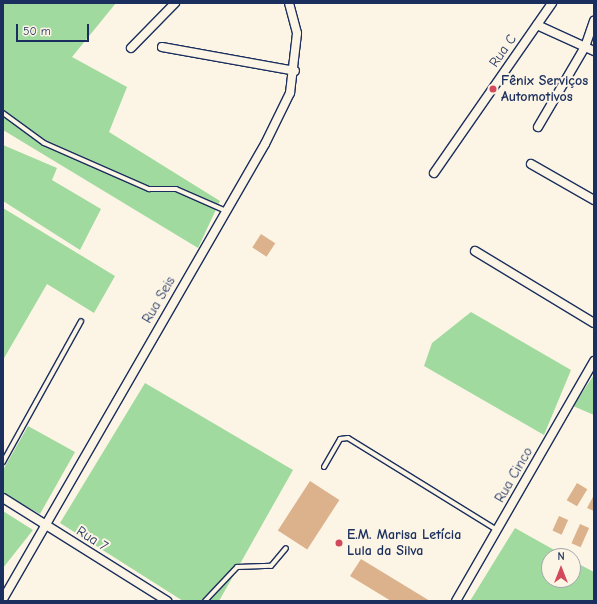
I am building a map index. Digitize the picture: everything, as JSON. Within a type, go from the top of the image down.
[{"type":"street","points":[[131,48],[176,3]]},
{"type":"street","name":"Rua Seis","points":[[3,599],[44,525],[226,211],[287,99],[295,71],[297,33],[289,3]]},
{"type":"street","name":"Rua C","points":[[434,173],[552,3]]},
{"type":"street","points":[[538,126],[585,47],[594,22]]},
{"type":"street","points":[[537,26],[594,51]]},
{"type":"street","points":[[162,47],[295,71]]},
{"type":"street","points":[[531,164],[594,200]]},
{"type":"street","points":[[475,252],[594,323]]},
{"type":"street","name":"Rua Cinco","points":[[456,601],[594,361]]},
{"type":"street","name":"Rua 7","points":[[3,498],[167,601]]},
{"type":"lane","points":[[3,114],[44,143],[149,189],[176,189],[226,211]]},
{"type":"lane","points":[[3,462],[82,321]]},
{"type":"lane","points":[[324,467],[340,439],[348,438],[497,530]]},
{"type":"lane","points":[[205,601],[237,567],[271,566],[286,548]]},
{"type":"green space","points":[[3,3],[116,3],[72,57],[127,87],[109,132],[220,201],[198,248],[3,130]]},
{"type":"green space","points":[[3,145],[57,168],[52,180],[101,209],[80,250],[3,201]]},
{"type":"green space","points":[[3,208],[115,276],[94,313],[47,284],[3,360]]},
{"type":"green space","points":[[471,312],[571,370],[544,435],[424,366],[432,343]]},
{"type":"green space","points":[[594,375],[594,415],[573,406]]},
{"type":"green space","points":[[145,383],[293,470],[219,601],[183,601],[60,523]]},
{"type":"green space","points":[[28,426],[75,452],[40,514],[3,494],[3,470]]},
{"type":"green space","points":[[3,511],[33,530],[3,568]]},
{"type":"green space","points":[[515,528],[551,548],[541,548],[541,588],[581,588],[581,565],[594,572],[594,601],[470,601]]},
{"type":"building","points":[[261,234],[275,243],[267,257],[252,247]]},
{"type":"building","points":[[310,481],[339,500],[307,550],[278,530]]},
{"type":"building","points":[[577,483],[587,489],[577,506],[567,500]]},
{"type":"building","points":[[594,495],[594,511],[587,508]]},
{"type":"building","points":[[559,516],[568,520],[562,535],[552,531]]},
{"type":"building","points":[[580,524],[589,528],[581,547],[571,543]]},
{"type":"building","points":[[361,559],[430,601],[391,601],[350,576]]},
{"type":"place","name":"Fênix Serviços Automotivos","points":[[493,89]]},
{"type":"place","name":"E.M. Marisa Letícia Lula da Silva","points":[[339,543]]}]
